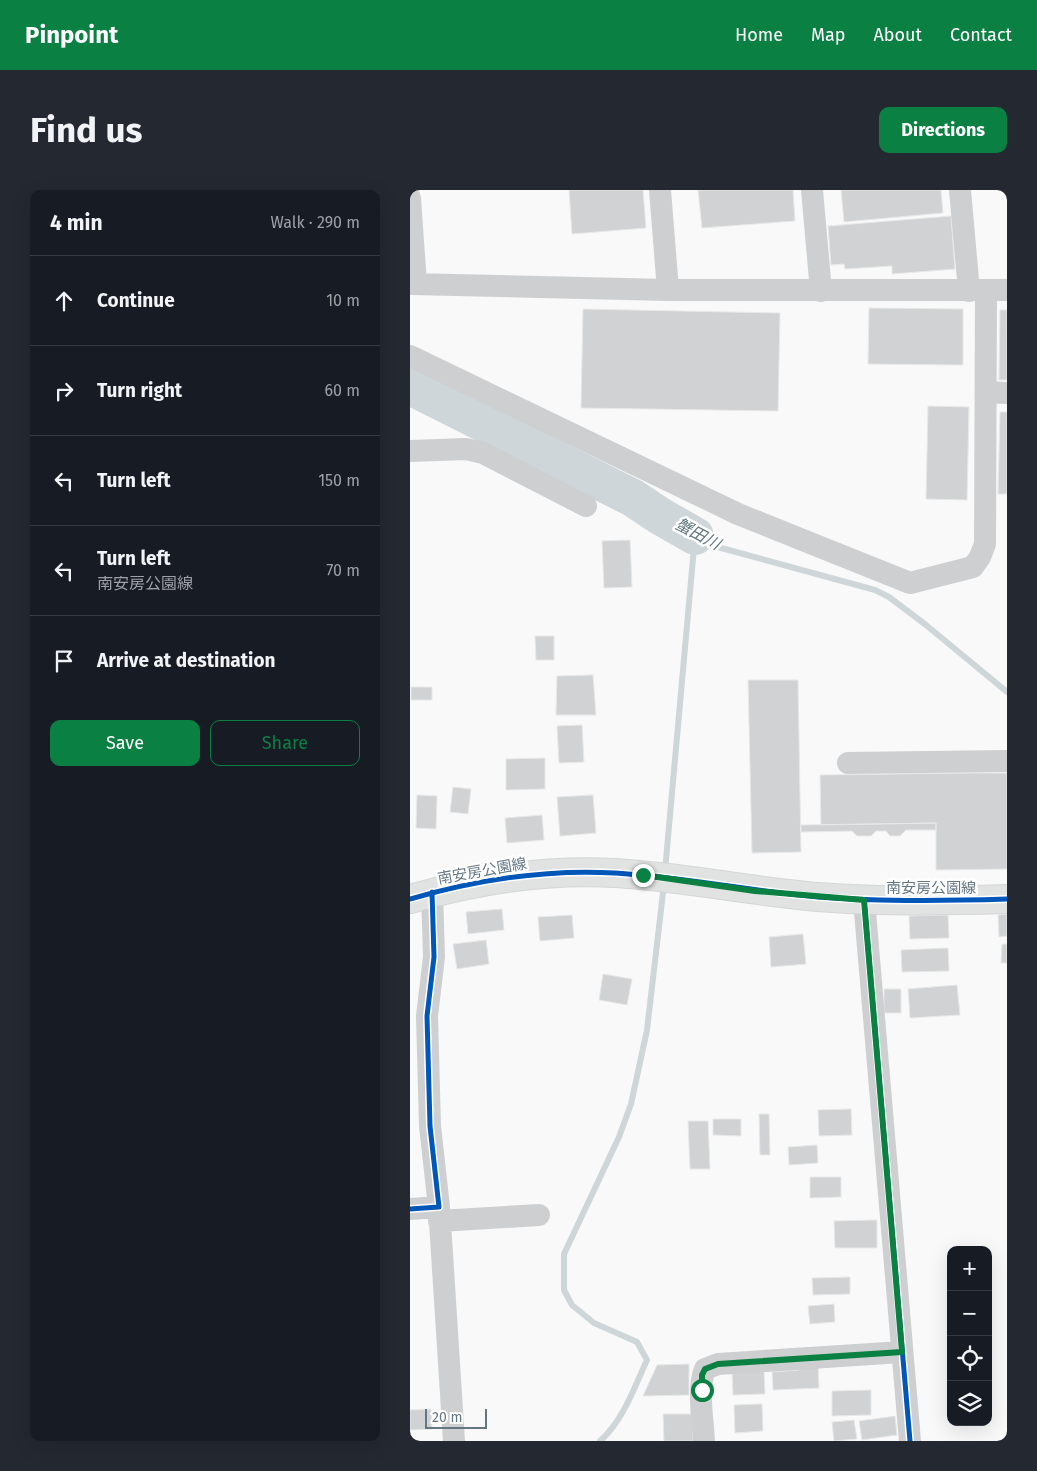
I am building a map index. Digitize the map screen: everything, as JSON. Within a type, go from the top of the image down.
[{"type":"main road","name":"南安房公園線","points":[[421,895],[477,883],[531,875],[587,872],[643,875],[755,891],[864,900],[1007,899]]},
{"type":"street","points":[[660,190],[668,290]]},
{"type":"street","points":[[812,190],[821,291]]},
{"type":"street","points":[[410,356],[738,514],[910,583],[972,567],[980,557],[985,544],[996,393],[987,290],[960,190]]},
{"type":"street","points":[[410,198],[413,284],[668,290],[987,290]]},
{"type":"street","points":[[410,450],[466,449],[483,453],[586,506]]},
{"type":"street","points":[[848,763],[1007,761]]},
{"type":"street","points":[[421,895],[434,957],[427,1016],[430,1126],[439,1214],[454,1441]]},
{"type":"street","points":[[864,900],[910,1441]]},
{"type":"street","points":[[410,1209],[439,1214],[539,1215]]},
{"type":"street","points":[[704,1441],[702,1375],[705,1369],[718,1364],[902,1352]]},
{"type":"building","points":[[569,190],[643,190],[646,228],[572,234]]},
{"type":"building","points":[[698,190],[793,190],[795,221],[702,228]]},
{"type":"building","points":[[841,190],[941,190],[943,213],[844,222]]},
{"type":"building","points":[[951,216],[955,269],[892,274],[892,266],[845,269],[844,264],[831,265],[828,226]]},
{"type":"building","points":[[869,308],[963,309],[963,365],[868,364]]},
{"type":"building","points":[[583,309],[780,313],[778,411],[581,408]]},
{"type":"building","points":[[1000,310],[1007,310],[1007,380],[999,380]]},
{"type":"building","points":[[928,406],[969,407],[967,500],[926,499]]},
{"type":"building","points":[[1000,412],[1007,412],[1007,494],[998,494]]},
{"type":"building","points":[[630,540],[632,587],[604,588],[602,541]]},
{"type":"building","points":[[535,636],[554,636],[554,660],[536,660]]},
{"type":"building","points":[[593,675],[596,715],[556,715],[557,676]]},
{"type":"building","points":[[748,680],[798,680],[801,852],[752,853]]},
{"type":"building","points":[[411,687],[432,687],[432,700],[411,700]]},
{"type":"building","points":[[582,725],[584,762],[559,763],[557,726]]},
{"type":"building","points":[[545,758],[545,789],[506,790],[506,759]]},
{"type":"building","points":[[1007,773],[1007,869],[936,870],[936,823],[821,825],[820,775]]},
{"type":"building","points":[[453,787],[471,789],[468,814],[450,812]]},
{"type":"building","points":[[417,795],[437,796],[436,829],[416,828]]},
{"type":"building","points":[[593,795],[596,833],[560,836],[557,797]]},
{"type":"building","points":[[542,815],[544,840],[507,843],[505,818]]},
{"type":"building","points":[[936,823],[936,830],[906,830],[900,836],[890,836],[886,831],[876,831],[871,836],[857,836],[852,831],[801,832],[801,825]]},
{"type":"building","points":[[502,909],[504,930],[468,934],[466,912]]},
{"type":"building","points":[[1007,914],[1007,936],[999,937],[998,915]]},
{"type":"building","points":[[572,915],[574,938],[540,941],[538,917]]},
{"type":"building","points":[[948,915],[949,938],[910,939],[909,916]]},
{"type":"building","points":[[803,934],[806,964],[771,967],[769,937]]},
{"type":"building","points":[[486,940],[489,964],[457,969],[453,944]]},
{"type":"building","points":[[1002,944],[1007,944],[1007,963],[1001,963]]},
{"type":"building","points":[[948,948],[949,971],[902,972],[901,950]]},
{"type":"building","points":[[603,974],[632,979],[627,1005],[599,1000]]},
{"type":"building","points":[[957,985],[960,1015],[910,1018],[908,989]]},
{"type":"building","points":[[884,989],[901,989],[901,1013],[884,1013]]},
{"type":"building","points":[[851,1109],[852,1135],[819,1136],[818,1110]]},
{"type":"building","points":[[759,1114],[769,1114],[770,1155],[760,1155]]},
{"type":"building","points":[[713,1119],[741,1119],[741,1136],[713,1135]]},
{"type":"building","points":[[688,1121],[708,1121],[710,1169],[690,1169]]},
{"type":"building","points":[[817,1145],[818,1163],[789,1165],[788,1147]]},
{"type":"building","points":[[810,1177],[841,1177],[841,1197],[810,1198]]},
{"type":"building","points":[[877,1220],[877,1248],[835,1248],[834,1221]]},
{"type":"building","points":[[850,1277],[850,1294],[813,1295],[812,1278]]},
{"type":"building","points":[[834,1304],[835,1322],[810,1324],[808,1306]]},
{"type":"building","points":[[818,1363],[819,1388],[773,1390],[772,1372],[799,1370],[799,1364]]},
{"type":"building","points":[[689,1364],[689,1395],[643,1396],[657,1365]]},
{"type":"building","points":[[732,1371],[764,1371],[765,1394],[733,1395]]},
{"type":"building","points":[[871,1390],[871,1415],[832,1416],[832,1391]]},
{"type":"building","points":[[762,1404],[763,1431],[735,1433],[734,1405]]},
{"type":"building","points":[[431,1409],[432,1429],[410,1430],[410,1410]]},
{"type":"building","points":[[663,1414],[692,1414],[693,1441],[664,1441]]},
{"type":"building","points":[[895,1416],[897,1435],[862,1440],[859,1421]]},
{"type":"building","points":[[854,1420],[857,1439],[834,1441],[832,1422]]},
{"type":"waterway","name":"蟹田川","points":[[410,386],[633,498],[695,536]]},
{"type":"waterway","name":"蟹田川","points":[[665,871],[695,536],[714,546],[875,590],[889,597],[926,625],[1007,692]]},
{"type":"waterway","points":[[600,1441],[622,1414],[647,1360],[637,1342],[594,1323],[572,1305],[564,1290],[564,1254],[619,1137],[631,1104],[647,1030],[664,884]]},
{"type":"cycle path","points":[[410,899],[460,886],[511,877],[589,872],[640,875],[842,899],[912,901],[1007,899]]},
{"type":"cycle path","points":[[410,1209],[439,1207],[430,1126],[427,1016],[434,957],[432,892]]},
{"type":"cycle path","points":[[864,900],[910,1441]]},
{"type":"route","points":[[643,875],[755,891],[864,900],[902,1352],[718,1364],[705,1369],[702,1375],[702,1390]]}]
